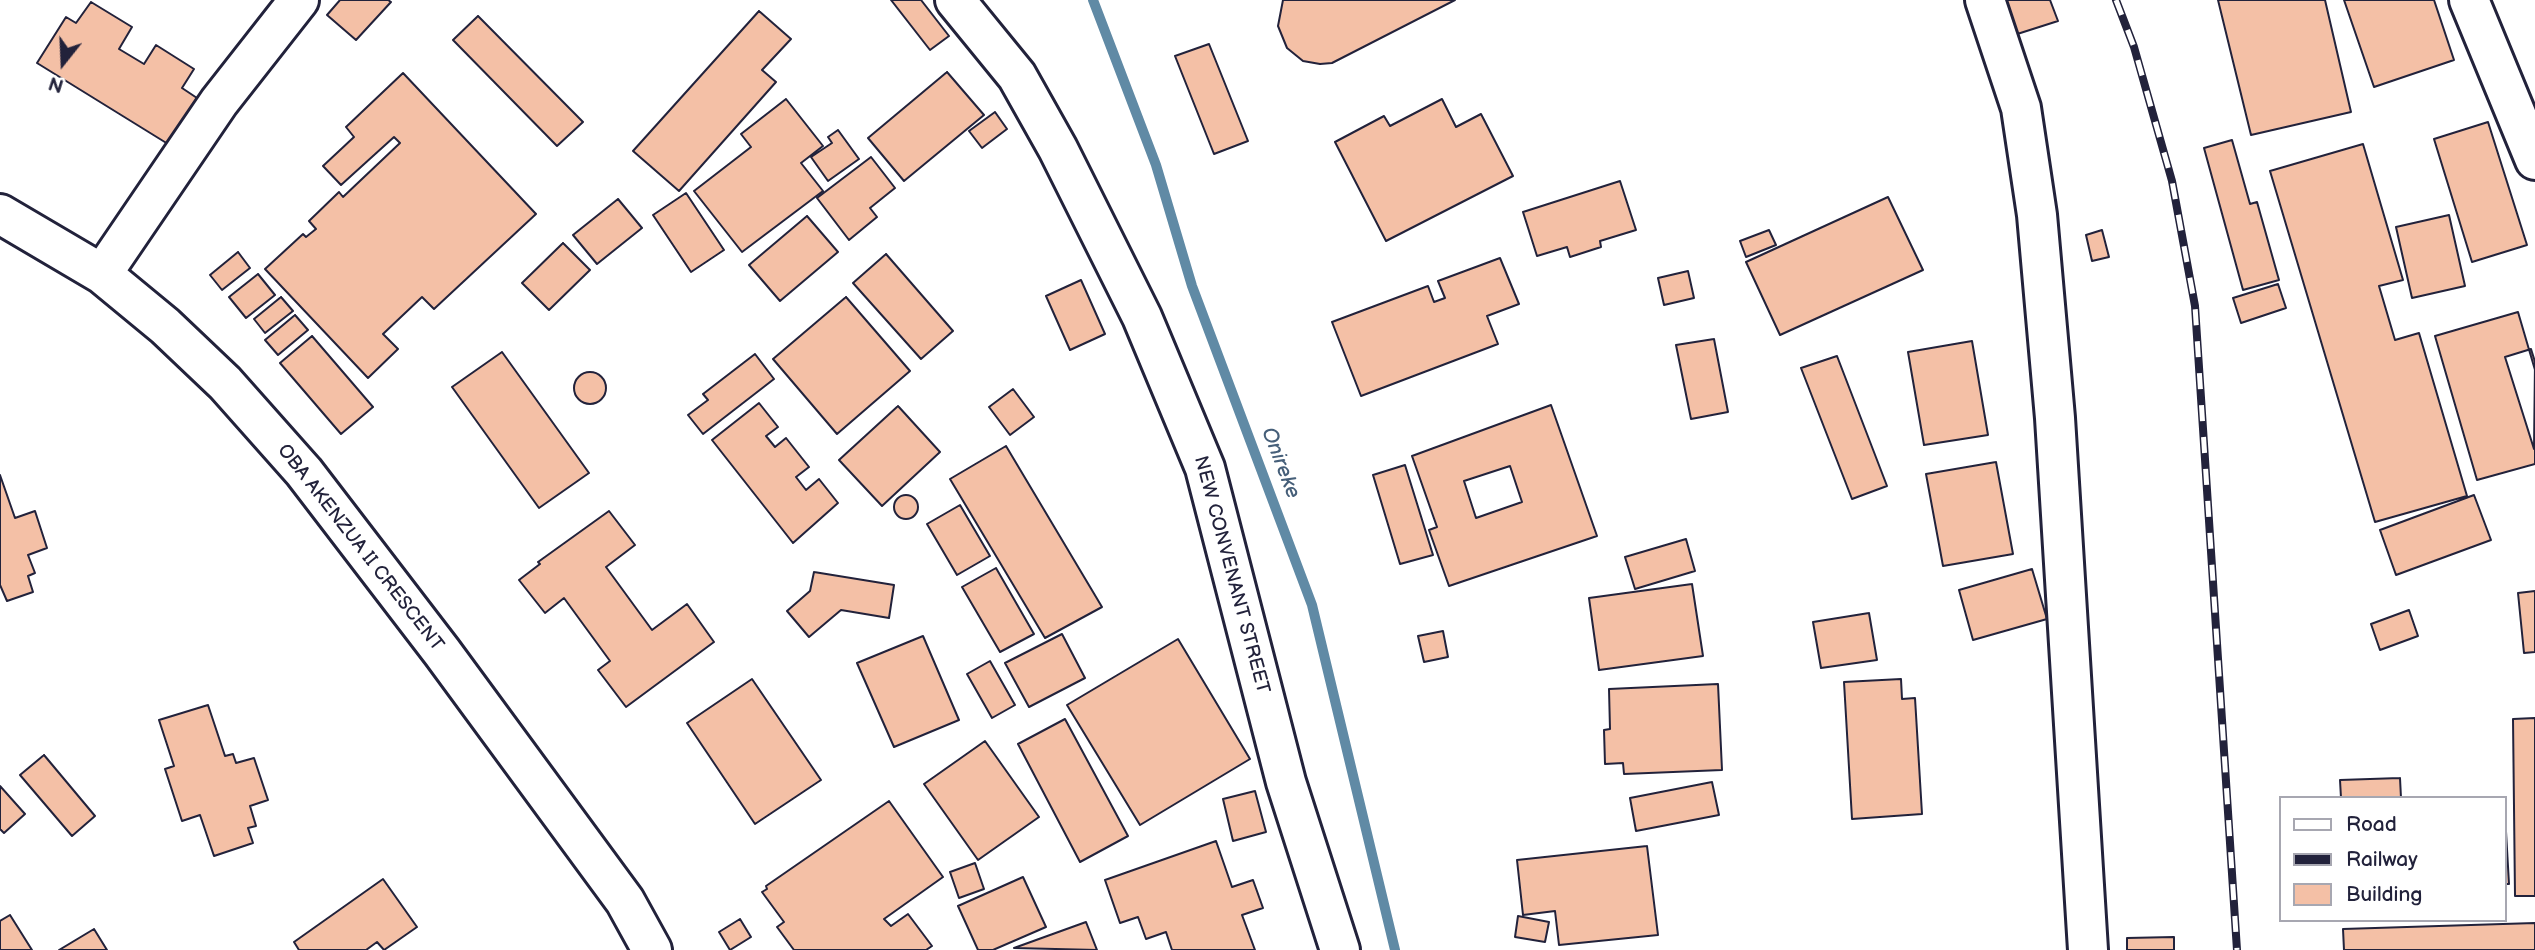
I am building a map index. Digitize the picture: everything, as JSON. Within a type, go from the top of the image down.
[{"type":"street","points":[[102,274],[219,103],[299,0]]},
{"type":"street","name":"NEW CONVENANT STREET","points":[[955,0],[1017,76],[1058,149],[1142,317],[1205,468],[1286,782],[1340,950]]},
{"type":"street","points":[[1985,0],[2021,108],[2037,215],[2055,418],[2088,950]]},
{"type":"street","points":[[2469,0],[2535,160]]},
{"type":"street","name":"OBA AKENZUA II CRESCENT","points":[[8,221],[102,274],[165,326],[225,383],[304,472],[442,652],[617,890],[652,950]]},
{"type":"building","points":[[340,0],[391,2],[356,40],[327,15]]},
{"type":"building","points":[[891,0],[921,0],[949,36],[930,50]]},
{"type":"building","points":[[1283,0],[1455,0],[1332,63],[1320,64],[1303,61],[1287,48],[1278,26]]},
{"type":"building","points":[[2004,0],[2050,0],[2058,21],[2011,36]]},
{"type":"building","points":[[2218,0],[2325,0],[2351,112],[2251,135]]},
{"type":"building","points":[[2344,0],[2434,0],[2454,60],[2374,87]]},
{"type":"building","points":[[91,2],[132,27],[119,49],[144,64],[156,45],[194,69],[182,88],[197,98],[168,144],[37,63],[66,17],[76,23]]},
{"type":"building","points":[[759,11],[791,39],[762,70],[776,82],[679,191],[633,151]]},
{"type":"building","points":[[478,16],[583,122],[557,146],[453,40]]},
{"type":"building","points":[[1209,44],[1248,141],[1214,154],[1175,56]]},
{"type":"building","points":[[947,72],[984,115],[904,181],[868,138]]},
{"type":"building","points":[[403,73],[536,214],[434,309],[422,297],[383,334],[398,349],[368,378],[265,269],[303,234],[306,237],[316,229],[309,221],[339,192],[343,197],[400,143],[394,137],[341,185],[323,166],[354,137],[346,127]]},
{"type":"building","points":[[786,99],[823,146],[801,163],[823,191],[742,252],[694,191],[751,147],[741,134]]},
{"type":"building","points":[[1442,99],[1456,127],[1481,114],[1513,176],[1386,241],[1335,142],[1384,116],[1390,126]]},
{"type":"building","points":[[995,112],[1007,129],[982,148],[969,131]]},
{"type":"building","points":[[2488,122],[2527,245],[2472,262],[2434,139]]},
{"type":"building","points":[[838,130],[859,159],[828,181],[811,157],[832,143],[828,137]]},
{"type":"building","points":[[2232,140],[2250,204],[2257,202],[2279,280],[2243,290],[2204,148]]},
{"type":"building","points":[[2363,144],[2403,280],[2379,286],[2395,340],[2419,333],[2467,496],[2375,522],[2270,171]]},
{"type":"building","points":[[871,157],[895,188],[870,208],[877,217],[849,240],[817,198]]},
{"type":"building","points":[[1620,181],[1636,230],[1600,241],[1601,247],[1570,257],[1567,247],[1537,256],[1523,212]]},
{"type":"building","points":[[686,193],[724,250],[691,272],[653,215]]},
{"type":"building","points":[[1888,197],[1923,270],[1780,335],[1746,262]]},
{"type":"building","points":[[618,199],[642,228],[597,264],[573,235]]},
{"type":"building","points":[[2449,215],[2465,286],[2412,298],[2396,227]]},
{"type":"building","points":[[807,216],[838,252],[780,301],[749,265]]},
{"type":"building","points":[[1769,230],[1776,245],[1746,257],[1740,241]]},
{"type":"building","points":[[2102,230],[2109,257],[2092,261],[2086,235]]},
{"type":"building","points":[[563,243],[590,270],[549,310],[522,283]]},
{"type":"building","points":[[238,252],[250,268],[222,290],[210,275]]},
{"type":"building","points":[[886,254],[953,331],[921,359],[853,283]]},
{"type":"building","points":[[1500,258],[1519,304],[1487,316],[1498,344],[1361,396],[1332,322],[1428,286],[1434,302],[1445,298],[1438,281]]},
{"type":"building","points":[[1688,271],[1694,298],[1664,305],[1658,278]]},
{"type":"building","points":[[258,274],[275,295],[246,318],[229,297]]},
{"type":"building","points":[[1081,280],[1105,334],[1070,350],[1046,296]]},
{"type":"building","points":[[2278,284],[2286,308],[2241,323],[2233,298]]},
{"type":"building","points":[[281,297],[293,311],[265,333],[254,319]]},
{"type":"building","points":[[846,297],[910,371],[837,434],[773,359]]},
{"type":"building","points":[[2518,312],[2535,370],[2535,464],[2477,480],[2435,336]]},
{"type":"building","points":[[295,315],[308,330],[278,355],[265,340]]},
{"type":"building","points":[[312,336],[373,407],[341,434],[280,363]]},
{"type":"building","points":[[1714,339],[1728,412],[1691,419],[1676,345]]},
{"type":"building","points":[[1972,341],[1988,435],[1924,445],[1908,352]]},
{"type":"building","points":[[2531,349],[2535,362],[2534,449],[2505,357]]},
{"type":"building","points":[[502,352],[589,473],[539,508],[452,387]]},
{"type":"building","points":[[755,354],[774,379],[703,434],[688,415],[708,400],[703,394]]},
{"type":"building","points":[[1837,356],[1887,486],[1852,499],[1801,368]]},
{"type":"building","points":[[590,372],[601,377],[606,388],[601,399],[590,404],[579,399],[574,388],[579,377]]},
{"type":"building","points":[[1013,389],[1034,417],[1010,435],[989,407]]},
{"type":"building","points":[[759,403],[778,427],[766,436],[775,447],[786,438],[809,467],[796,477],[806,490],[819,479],[838,503],[793,543],[712,440]]},
{"type":"building","points":[[1551,405],[1597,536],[1449,586],[1429,530],[1437,527],[1412,456]],"holes":[[[1510,466],[1522,502],[1476,518],[1464,481]]]},
{"type":"building","points":[[898,406],[940,452],[882,506],[839,460]]},
{"type":"building","points":[[1006,446],[1102,607],[1045,638],[950,479]]},
{"type":"building","points":[[1996,462],[2013,554],[1943,566],[1926,474]]},
{"type":"building","points":[[1405,465],[1433,555],[1400,564],[1373,475]]},
{"type":"building","points":[[0,475],[15,518],[35,511],[47,548],[28,555],[35,573],[28,576],[33,592],[7,601],[0,585]]},
{"type":"building","points":[[901,495],[911,495],[918,502],[918,512],[911,519],[901,519],[894,512],[894,502]]},
{"type":"building","points":[[2474,495],[2491,540],[2396,575],[2380,530]]},
{"type":"building","points":[[960,505],[990,556],[957,575],[927,524]]},
{"type":"building","points":[[609,511],[635,545],[606,567],[652,630],[687,604],[714,642],[626,707],[598,670],[610,661],[564,598],[545,613],[519,580],[540,564],[538,562]]},
{"type":"building","points":[[1686,539],[1695,571],[1635,589],[1625,557]]},
{"type":"building","points":[[996,568],[1034,634],[1000,652],[962,587]]},
{"type":"building","points":[[2032,569],[2047,619],[1973,640],[1959,590]]},
{"type":"building","points":[[814,572],[894,585],[889,618],[841,610],[809,637],[787,611],[810,591]]},
{"type":"building","points":[[1692,584],[1703,656],[1599,670],[1589,598]]},
{"type":"building","points":[[2535,591],[2535,652],[2524,653],[2518,593]]},
{"type":"building","points":[[2409,610],[2418,636],[2380,650],[2371,624]]},
{"type":"building","points":[[1869,613],[1877,660],[1821,668],[1813,622]]},
{"type":"building","points":[[1443,631],[1448,657],[1424,662],[1418,636]]},
{"type":"building","points":[[1062,634],[1085,678],[1029,707],[1005,663]]},
{"type":"building","points":[[923,636],[959,720],[894,747],[857,663]]},
{"type":"building","points":[[1178,639],[1250,759],[1140,825],[1067,705]]},
{"type":"building","points":[[990,661],[1015,705],[992,718],[967,674]]},
{"type":"building","points":[[752,679],[821,780],[755,824],[687,723]]},
{"type":"building","points":[[1901,679],[1902,699],[1915,698],[1922,814],[1852,819],[1844,682]]},
{"type":"building","points":[[1718,684],[1722,770],[1624,774],[1623,763],[1605,764],[1604,730],[1610,729],[1609,689]]},
{"type":"building","points":[[208,705],[225,756],[233,754],[236,763],[254,758],[268,800],[250,806],[256,826],[248,828],[253,843],[214,856],[200,815],[182,821],[165,769],[174,766],[159,720]]},
{"type":"building","points":[[2535,718],[2535,896],[2515,896],[2513,719]]},
{"type":"building","points":[[1065,719],[1128,836],[1080,862],[1018,744]]},
{"type":"building","points":[[985,741],[1039,817],[978,860],[924,784]]},
{"type":"building","points":[[44,755],[95,816],[72,836],[20,775]]},
{"type":"building","points":[[2400,778],[2401,796],[2341,796],[2340,780]]},
{"type":"building","points":[[1712,782],[1719,815],[1636,831],[1630,798]]},
{"type":"building","points":[[0,786],[25,814],[4,833],[0,829]]},
{"type":"building","points":[[1255,791],[1266,832],[1233,841],[1223,799]]},
{"type":"building","points":[[889,801],[943,877],[884,919],[891,926],[908,914],[932,946],[926,950],[794,950],[777,927],[784,922],[762,892],[767,889],[766,886]]},
{"type":"building","points":[[1216,841],[1232,887],[1253,880],[1263,908],[1242,915],[1255,950],[1172,950],[1166,932],[1146,939],[1138,917],[1120,923],[1105,880]]},
{"type":"building","points":[[1647,846],[1658,935],[1559,945],[1555,911],[1523,915],[1517,860]]},
{"type":"building","points":[[2507,849],[2509,884],[2507,884]]},
{"type":"building","points":[[975,863],[984,889],[959,898],[950,872]]},
{"type":"building","points":[[1023,877],[1046,927],[993,950],[978,950],[958,906]]},
{"type":"building","points":[[383,879],[417,927],[384,950],[377,942],[366,950],[299,950],[294,942]]},
{"type":"building","points":[[10,915],[32,950],[0,950],[0,921]]},
{"type":"building","points":[[1518,916],[1549,922],[1545,942],[1515,937]]},
{"type":"building","points":[[740,919],[751,937],[730,950],[719,932]]},
{"type":"building","points":[[1086,922],[1097,950],[1014,948]]},
{"type":"building","points":[[2535,923],[2535,950],[2344,950],[2343,929]]},
{"type":"building","points":[[94,929],[107,950],[59,950]]},
{"type":"building","points":[[2174,937],[2174,950],[2127,950],[2127,938]]},
{"type":"waterway","name":"Onireke","points":[[1093,0],[1156,165],[1192,286],[1312,605],[1395,950]]},
{"type":"railway","points":[[2116,0],[2134,47],[2172,181],[2195,306],[2237,950]]}]
